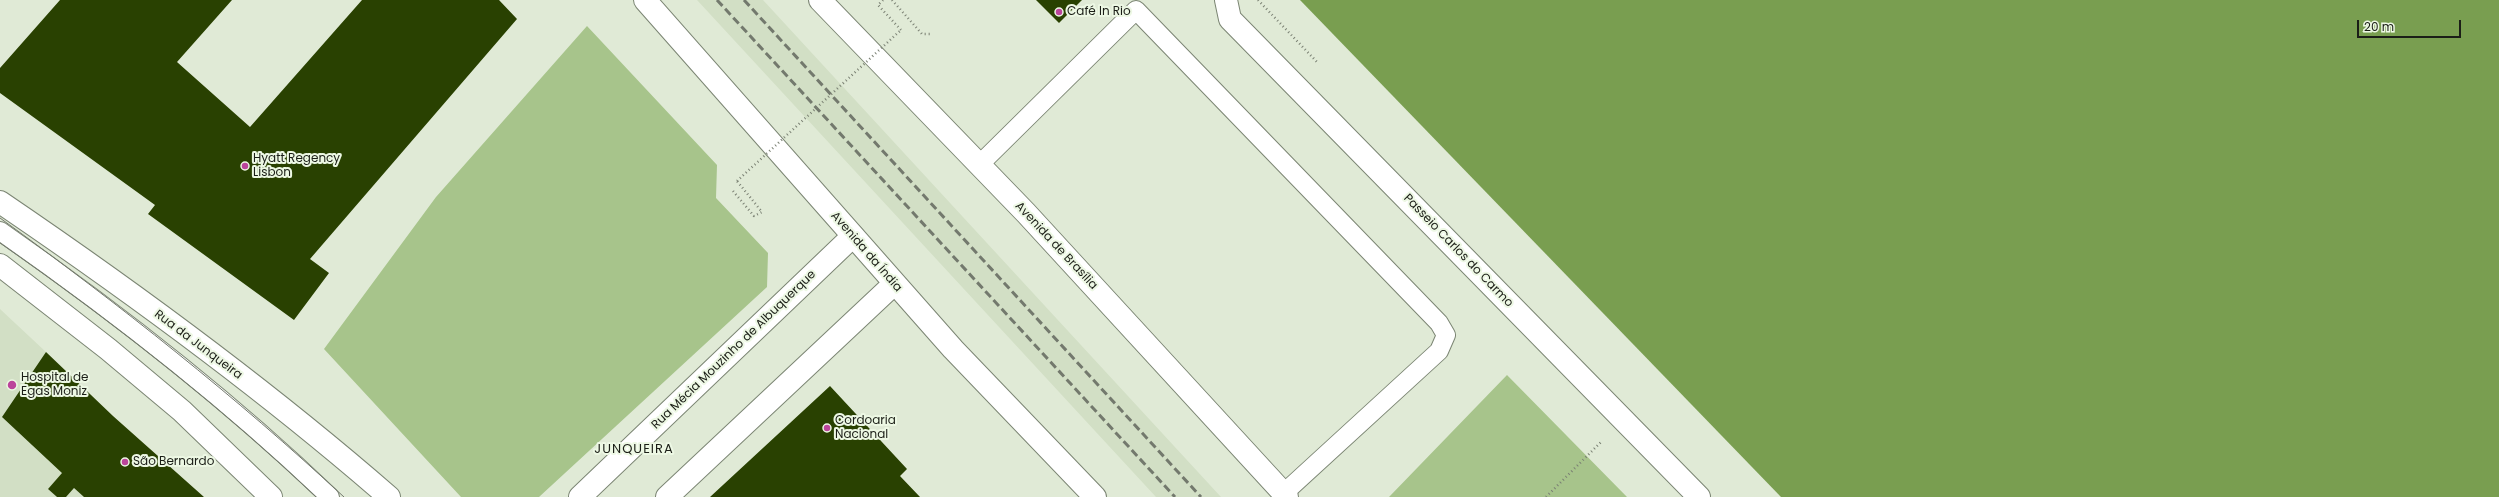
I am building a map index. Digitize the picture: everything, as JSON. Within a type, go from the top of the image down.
[{"type":"main road","name":"Avenida da Índia","points":[[645,0],[894,284],[953,349],[1095,497]]},
{"type":"main road","name":"Avenida de Brasília","points":[[820,0],[979,165],[1286,495]]},
{"type":"main road","name":"Passeio Carlos do Carmo","points":[[1212,0],[1228,9],[1623,420],[1699,497]]},
{"type":"main road","name":"Rua da Junqueira","points":[[0,202],[130,293],[326,442],[389,497]]},
{"type":"main road","name":"Rua Mécia Mouzinho de Albuquerque","points":[[580,497],[853,236]]},
{"type":"main road","points":[[0,265],[108,349],[176,406],[271,497]]},
{"type":"main road","points":[[667,497],[894,284]]},
{"type":"lane","points":[[979,165],[1141,5],[1402,283],[1439,323],[1446,335],[1439,351],[1286,495]]},
{"type":"lane","points":[[0,231],[129,325],[177,363],[244,420],[330,497]]},
{"type":"path","points":[[733,191],[754,216],[762,212],[737,181],[901,30],[878,5],[883,0]]},
{"type":"path","points":[[892,0],[922,34],[931,34]]},
{"type":"path","points":[[1546,497],[1623,420]]},
{"type":"shaded area","points":[[697,0],[763,0],[1221,497],[1156,497]]},
{"type":"shaded area","points":[[1300,0],[2499,0],[2499,497],[1781,497]]},
{"type":"shaded area","points":[[587,26],[717,165],[716,198],[768,253],[767,287],[539,497],[461,497],[324,349],[436,197]]},
{"type":"shaded area","name":"Hospital de Egas Moniz","points":[[0,309],[46,352],[62,473],[48,489],[57,497],[0,497]]},
{"type":"shaded area","points":[[1507,375],[1627,497],[1389,497]]},
{"type":"shaded area","points":[[74,488],[84,497],[66,497]]},
{"type":"building","name":"Hyatt Regency Lisbon","points":[[60,0],[232,0],[177,62],[250,127],[362,0],[499,0],[517,19],[310,259],[329,273],[294,320],[148,214],[155,205],[0,93],[0,68]]},
{"type":"building","name":"Café In Rio","points":[[1036,0],[1082,0],[1059,23]]},
{"type":"building","points":[[46,352],[113,416],[204,497],[84,497],[74,488],[66,497],[57,497],[48,489],[62,473],[2,417]]},
{"type":"building","name":"Cordoaria Nacional","points":[[830,386],[907,469],[900,476],[920,497],[710,497]]},
{"type":"tram line","points":[[0,218],[89,284],[176,352],[261,423],[344,497]]},
{"type":"tram line","points":[[0,243],[82,302],[202,396],[316,497]]},
{"type":"railway","points":[[717,0],[1175,497]]},
{"type":"railway","points":[[744,0],[1201,497]]},
{"type":"place","name":"Café In Rio","points":[[1059,12]]},
{"type":"place","name":"Hyatt Regency Lisbon","points":[[245,166]]},
{"type":"place","name":"Hospital de Egas Moniz","points":[[12,385]]},
{"type":"place","name":"Cordoaria Nacional","points":[[827,428]]},
{"type":"place","name":"São Bernardo","points":[[125,462]]},
{"type":"district","name":"JUNQUEIRA","points":[[634,450]]}]
